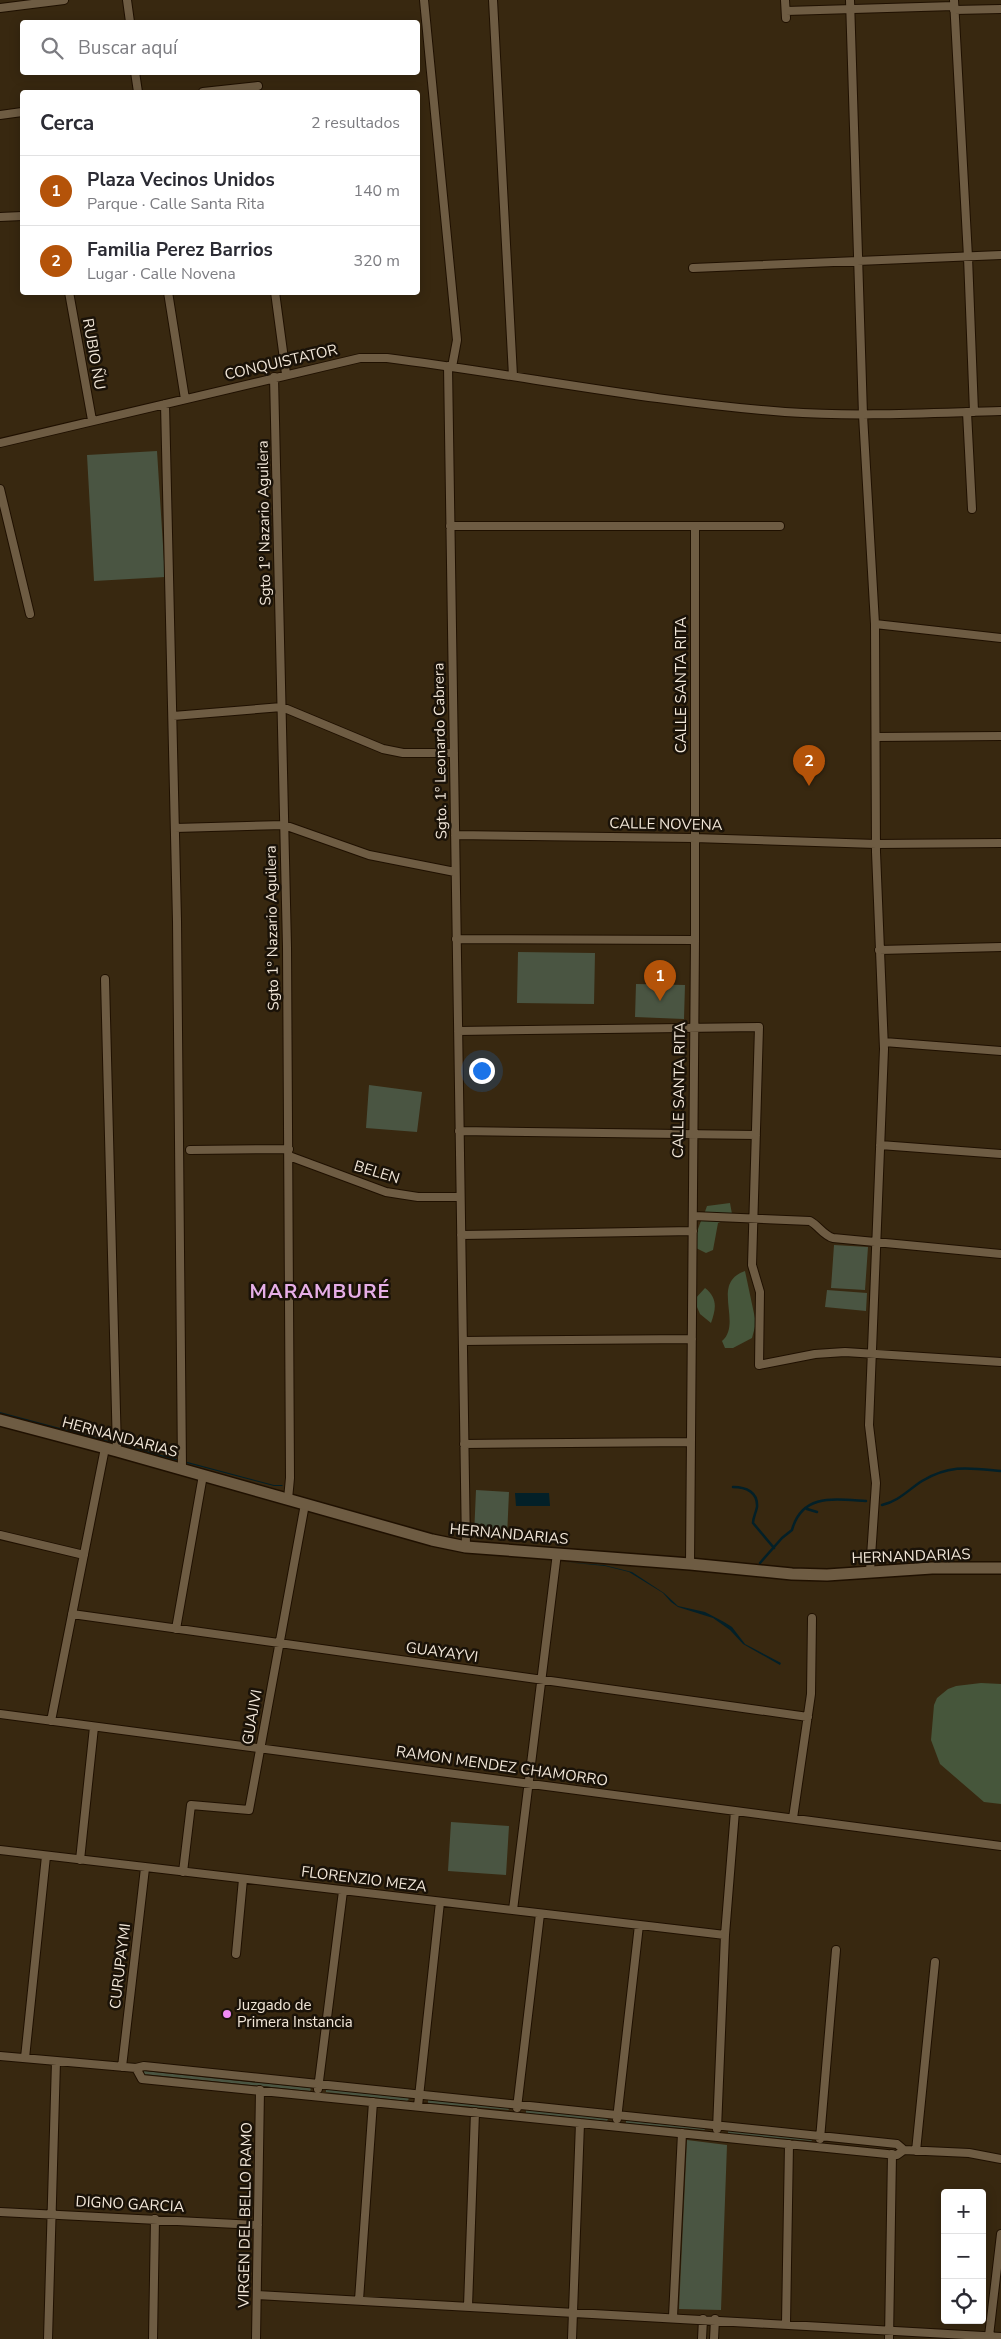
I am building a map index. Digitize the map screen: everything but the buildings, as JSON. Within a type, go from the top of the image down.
[{"type":"street","points":[[0,8],[64,0]]},
{"type":"street","points":[[127,0],[130,20]]},
{"type":"street","name":"Sgto. 1º Leonardo Cabrera","points":[[424,0],[457,340],[450,366],[450,526],[466,1547]]},
{"type":"street","points":[[493,0],[513,376]]},
{"type":"street","points":[[785,0],[786,14],[851,9],[954,5],[1001,10]]},
{"type":"street","points":[[850,0],[863,415],[875,624],[876,844],[884,1042],[869,1425],[876,1483],[870,1571]]},
{"type":"street","points":[[954,5],[968,257],[972,509]]},
{"type":"street","points":[[135,75],[138,90]]},
{"type":"street","points":[[221,90],[258,86]]},
{"type":"street","points":[[0,115],[20,112]]},
{"type":"street","points":[[0,217],[20,216]]},
{"type":"street","points":[[693,268],[1001,255]]},
{"type":"street","name":"RUBIO ÑU","points":[[70,295],[92,420]]},
{"type":"street","points":[[168,295],[185,398]]},
{"type":"street","points":[[274,295],[286,374]]},
{"type":"street","name":"CONQUISTATOR","points":[[0,443],[360,358],[388,358],[706,404],[785,412],[863,415],[1001,411]]},
{"type":"street","name":"Sgto 1º Nazario Aguilera","points":[[274,378],[282,707],[289,1152],[290,1478],[288,1499]]},
{"type":"street","points":[[165,404],[175,828],[182,1469]]},
{"type":"street","points":[[0,489],[30,614]]},
{"type":"street","points":[[450,526],[780,526]]},
{"type":"street","name":"CALLE SANTA RITA","points":[[690,1564],[695,940],[695,527]]},
{"type":"street","points":[[875,624],[1001,638]]},
{"type":"street","points":[[173,716],[282,707],[382,749],[403,753],[454,753]]},
{"type":"street","points":[[876,737],[1001,736]]},
{"type":"street","points":[[175,828],[284,825],[370,855],[455,872]]},
{"type":"street","name":"CALLE NOVENA","points":[[455,835],[694,838],[876,844],[1001,842]]},
{"type":"street","points":[[456,939],[695,940]]},
{"type":"street","points":[[879,950],[1001,947]]},
{"type":"street","points":[[105,979],[118,1451]]},
{"type":"street","points":[[458,1031],[759,1027],[752,1265],[760,1292],[759,1365],[830,1353],[872,1353],[1001,1362]]},
{"type":"street","points":[[884,1042],[1001,1051]]},
{"type":"street","points":[[459,1133],[756,1135]]},
{"type":"street","points":[[880,1145],[1001,1154]]},
{"type":"street","points":[[190,1150],[289,1152]]},
{"type":"street","name":"BELEN","points":[[289,1152],[386,1192],[418,1197],[460,1196]]},
{"type":"street","points":[[693,1216],[810,1221],[827,1237],[1001,1254]]},
{"type":"street","points":[[461,1235],[693,1231]]},
{"type":"street","points":[[463,1341],[692,1339]]},
{"type":"street","name":"HERNANDARIAS","points":[[0,1420],[118,1451],[432,1540],[466,1547],[690,1564],[792,1574],[827,1575],[932,1568],[1001,1568]]},
{"type":"street","points":[[464,1444],[691,1442]]},
{"type":"street","points":[[51,1721],[105,1448]]},
{"type":"street","points":[[176,1629],[203,1475]]},
{"type":"street","name":"GUAJIVI","points":[[182,1872],[191,1805],[249,1810],[305,1504]]},
{"type":"street","points":[[0,1535],[84,1554]]},
{"type":"street","points":[[513,1910],[557,1553]]},
{"type":"street","name":"GUAYAYVI","points":[[72,1614],[808,1717]]},
{"type":"street","points":[[793,1818],[811,1694],[812,1618]]},
{"type":"street","name":"RAMON MENDEZ CHAMORRO","points":[[0,1714],[1001,1846]]},
{"type":"street","points":[[80,1860],[94,1726]]},
{"type":"street","points":[[716,2136],[725,1935],[735,1811]]},
{"type":"street","name":"FLORENZIO MEZA","points":[[0,1850],[725,1935]]},
{"type":"street","points":[[25,2058],[46,1856]]},
{"type":"street","name":"CURUPAYMI","points":[[122,2067],[145,1868]]},
{"type":"street","points":[[236,1954],[243,1879]]},
{"type":"street","points":[[318,2096],[343,1891]]},
{"type":"street","points":[[418,2106],[440,1902]]},
{"type":"street","points":[[516,2116],[540,1914]]},
{"type":"street","points":[[617,2126],[638,1925]]},
{"type":"street","points":[[819,2147],[836,1950]]},
{"type":"street","points":[[916,2151],[936,1962]]},
{"type":"street","points":[[0,2056],[136,2068],[144,2066],[319,2084],[897,2144],[904,2150],[969,2154],[1001,2159]]},
{"type":"street","points":[[48,2339],[56,2061]]},
{"type":"street","points":[[136,2068],[142,2079],[897,2155],[904,2150]]},
{"type":"street","name":"VIRGEN DEL BELLO RAMO","points":[[256,2339],[260,2090]]},
{"type":"street","points":[[359,2300],[372,2102]]},
{"type":"street","points":[[468,2306],[475,2112]]},
{"type":"street","points":[[572,2339],[580,2123]]},
{"type":"street","points":[[672,2317],[682,2133]]},
{"type":"street","points":[[786,2324],[789,2144]]},
{"type":"street","points":[[889,2339],[892,2154]]},
{"type":"street","name":"DIGNO GARCIA","points":[[0,2212],[258,2224]]},
{"type":"street","points":[[153,2339],[155,2220]]},
{"type":"street","points":[[989,2336],[1001,2234]]},
{"type":"street","points":[[258,2295],[715,2319],[1001,2337]]},
{"type":"street","points":[[702,2339],[703,2319]]},
{"type":"street","points":[[714,2339],[715,2319]]},
{"type":"green space","points":[[157,451],[165,577],[94,581],[87,455]]},
{"type":"green space","points":[[518,952],[595,953],[594,1004],[517,1003]]},
{"type":"green space","points":[[636,984],[685,985],[684,1019],[635,1017]]},
{"type":"green space","points":[[369,1085],[422,1092],[417,1132],[366,1128]]},
{"type":"green space","points":[[730,1203],[732,1214],[728,1219],[718,1223],[713,1250],[706,1253],[696,1248],[697,1232],[707,1206]]},
{"type":"green space","points":[[834,1245],[868,1247],[865,1290],[831,1288]]},
{"type":"green space","points":[[745,1271],[756,1323],[752,1338],[733,1348],[725,1348],[722,1341],[728,1333],[730,1324],[728,1294],[730,1284],[735,1277]]},
{"type":"green space","points":[[705,1288],[712,1296],[715,1304],[711,1323],[700,1314],[694,1300]]},
{"type":"green space","points":[[827,1290],[867,1293],[866,1311],[825,1307]]},
{"type":"green space","points":[[476,1490],[509,1492],[507,1537],[474,1536]]},
{"type":"green space","points":[[981,1683],[1001,1684],[1001,1804],[984,1802],[940,1764],[931,1740],[934,1705],[937,1698],[948,1689],[956,1686]]},
{"type":"green space","points":[[451,1822],[509,1826],[506,1875],[448,1871]]},
{"type":"green space","points":[[144,2071],[311,2089],[310,2091],[144,2074]]},
{"type":"green space","points":[[326,2089],[409,2099],[407,2101],[326,2092]]},
{"type":"green space","points":[[428,2100],[508,2108],[509,2110],[428,2103]]},
{"type":"green space","points":[[526,2110],[608,2119],[607,2121],[526,2113]]},
{"type":"green space","points":[[626,2120],[704,2128],[705,2130],[626,2123]]},
{"type":"green space","points":[[728,2130],[811,2139],[812,2141],[728,2134]]},
{"type":"green space","points":[[687,2140],[727,2145],[721,2310],[679,2309]]},
{"type":"water","points":[[0,1412],[274,1485],[283,1485],[274,1486],[0,1414]]},
{"type":"water","points":[[515,1493],[549,1493],[550,1506],[516,1506]]},
{"type":"water","points":[[565,1562],[604,1565],[632,1572],[664,1593],[678,1606],[705,1612],[724,1622],[732,1627],[745,1644],[781,1663],[780,1665],[743,1644],[730,1630],[713,1618],[678,1607],[663,1593],[629,1572],[605,1566]]},
{"type":"waterway","points":[[882,1505],[893,1501],[922,1481],[942,1472],[960,1468],[1001,1471]]},
{"type":"waterway","points":[[733,1487],[747,1489],[756,1498],[757,1507],[753,1523],[774,1548]]},
{"type":"waterway","points":[[760,1563],[782,1538],[792,1530],[803,1510],[812,1504],[821,1501],[843,1499],[866,1501]]},
{"type":"waterway","points":[[807,1509],[817,1512]]},
{"type":"place","name":"Familia Perez Barrios","points":[[809,786]]},
{"type":"place","name":"Plaza Vecinos Unidos","points":[[660,1001]]},
{"type":"place","name":"Juzgado de Primera Instancia","points":[[227,2014]]},
{"type":"district","name":"MARAMBURÉ","points":[[320,1291]]}]
